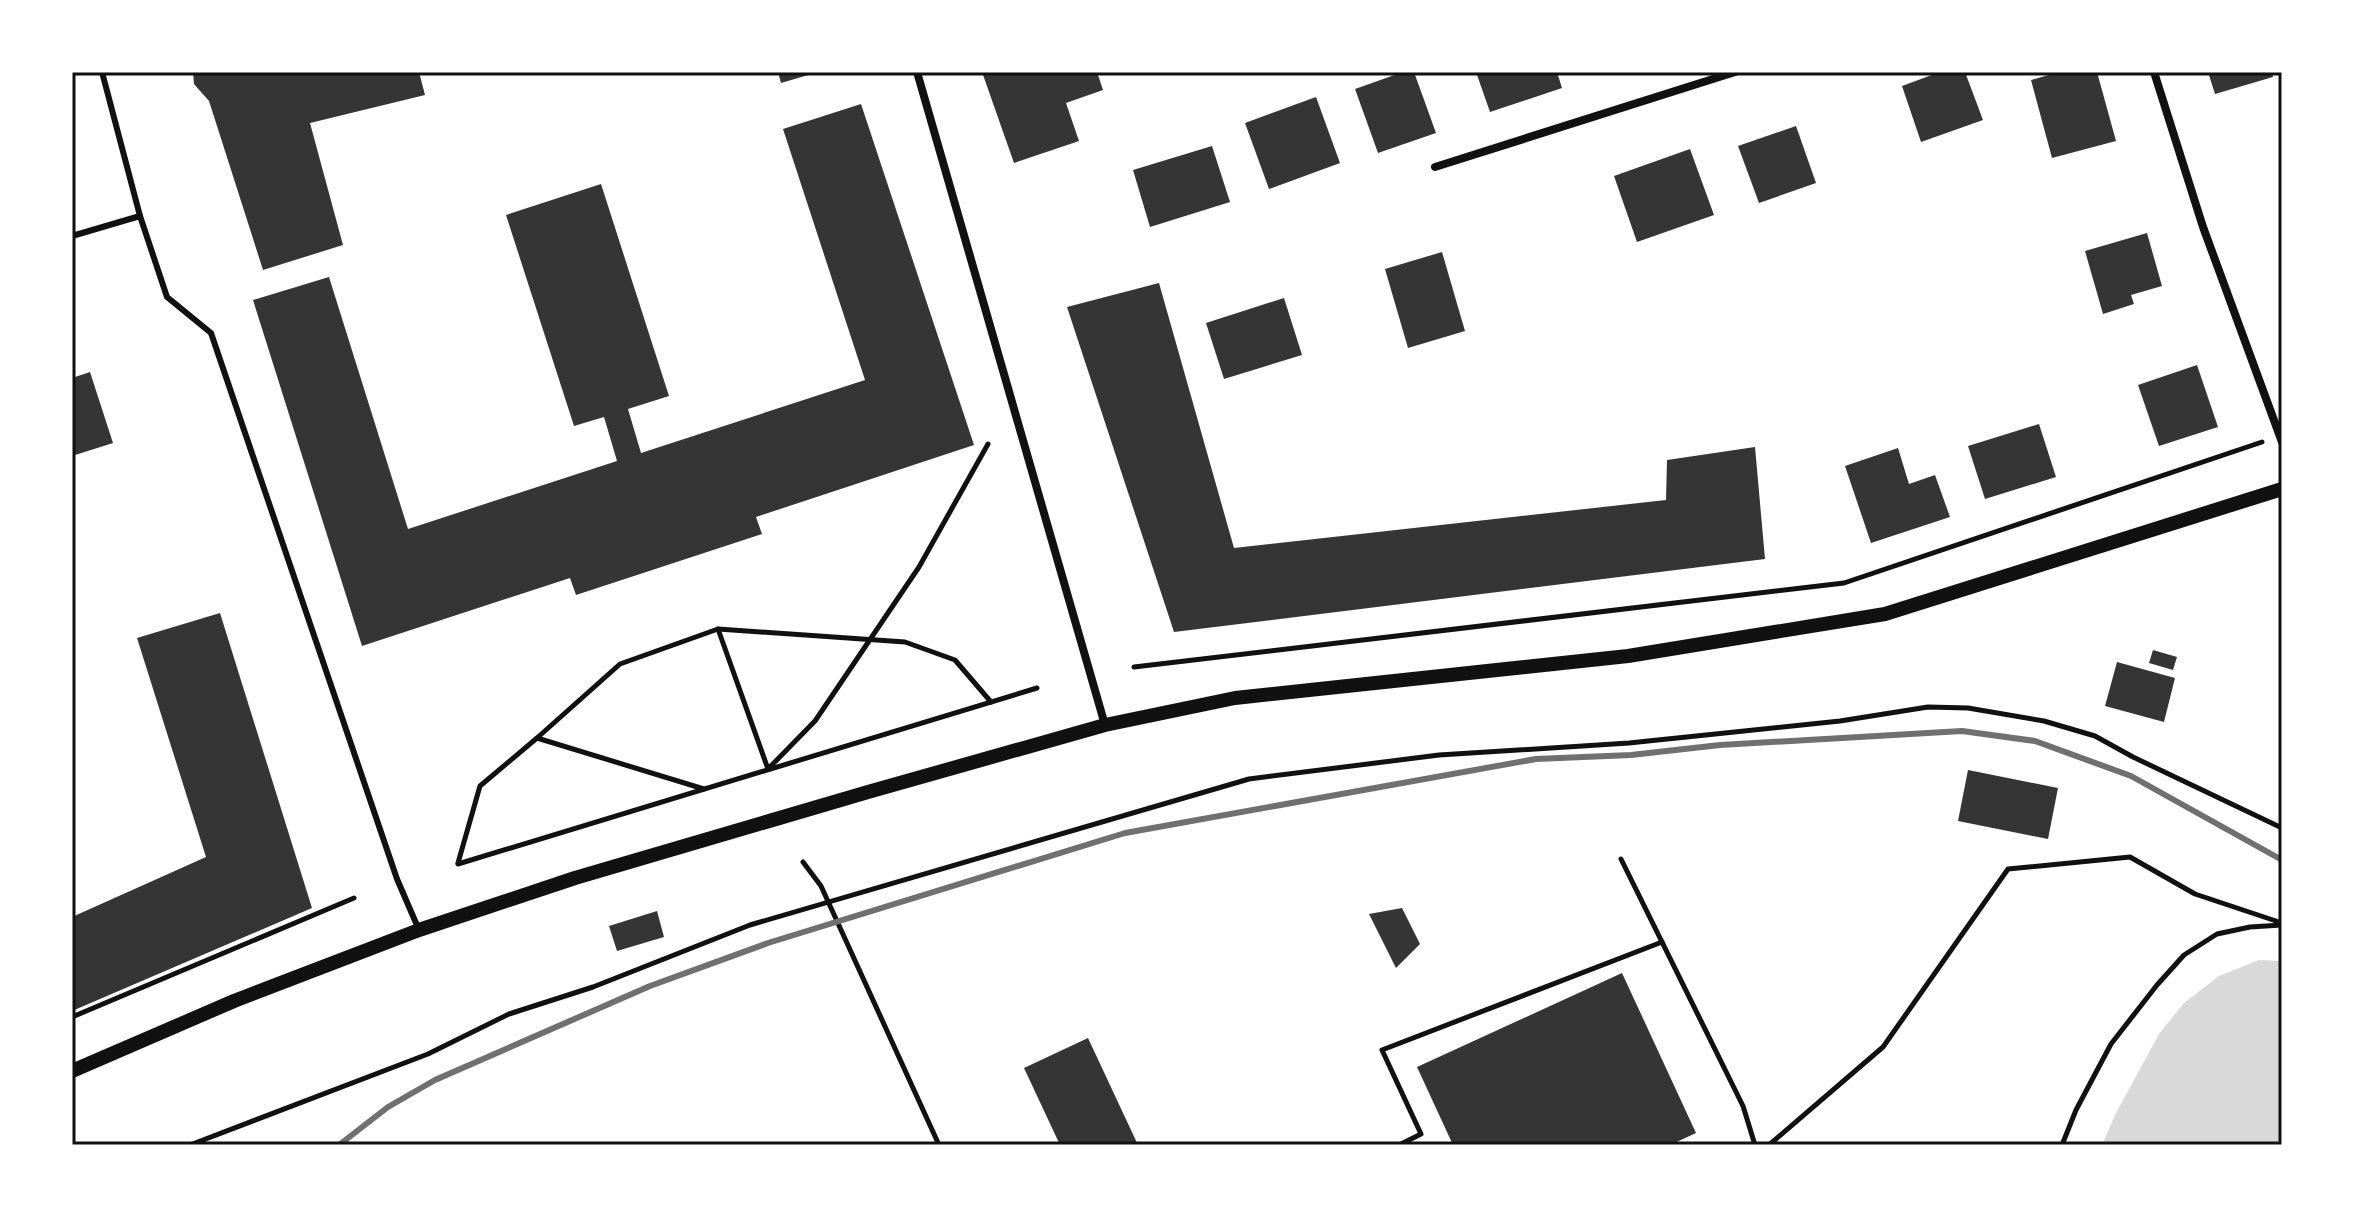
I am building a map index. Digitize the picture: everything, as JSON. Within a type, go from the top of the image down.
[{"type":"street","points":[[917,72],[1105,725]]},
{"type":"street","points":[[1435,167],[1735,72]]},
{"type":"street","points":[[2154,72],[2203,227],[2281,439]]},
{"type":"street","points":[[72,1071],[234,1001],[419,930],[575,878],[1105,725],[1235,698],[1628,656],[1885,614],[2282,489]]},
{"type":"lane","points":[[102,72],[140,216],[167,297],[211,333],[392,865],[419,930]]},
{"type":"lane","points":[[72,236],[140,216]]},
{"type":"path","points":[[1134,667],[1844,583],[2281,439]]},
{"type":"path","points":[[768,769],[815,721],[871,639],[919,567],[988,444]]},
{"type":"path","points":[[718,629],[768,769]]},
{"type":"path","points":[[991,702],[955,660],[905,642],[718,629],[620,664],[480,786],[458,864],[768,769],[991,702],[1037,688]]},
{"type":"path","points":[[190,1145],[428,1054],[509,1014],[593,987],[750,925],[1249,779],[1439,755],[1629,743],[1883,716],[1928,707],[1968,708],[2044,721],[2095,736],[2282,828]]},
{"type":"path","points":[[537,738],[706,789]]},
{"type":"path","points":[[1769,1145],[1883,1047],[2008,869],[2130,857],[2195,894],[2282,924]]},
{"type":"path","points":[[1621,859],[1743,1106],[1755,1145]]},
{"type":"path","points":[[803,862],[821,886],[939,1145]]},
{"type":"path","points":[[72,1017],[354,898]]},
{"type":"path","points":[[2062,1145],[2076,1110],[2111,1044],[2184,955],[2217,934],[2282,924]]},
{"type":"path","points":[[1399,1145],[1421,1134],[1382,1050],[1662,942]]},
{"type":"shaded area","points":[[2259,960],[2282,961],[2282,1145],[2102,1145],[2159,1034],[2184,1003],[2219,976]]},
{"type":"building","points":[[193,72],[419,72],[425,95],[310,123],[343,245],[263,270],[209,101],[194,84]]},
{"type":"building","points":[[778,72],[815,72],[815,73],[781,83]]},
{"type":"building","points":[[982,72],[1097,72],[1103,90],[1066,103],[1079,141],[1014,163]]},
{"type":"building","points":[[1403,72],[1414,72],[1436,133],[1378,153],[1355,89]]},
{"type":"building","points":[[1476,72],[1557,72],[1562,88],[1490,112]]},
{"type":"building","points":[[1940,72],[1965,72],[1983,120],[1921,142],[1902,86]]},
{"type":"building","points":[[2059,72],[2097,72],[2116,141],[2052,158],[2031,80]]},
{"type":"building","points":[[2208,72],[2272,72],[2273,77],[2215,94]]},
{"type":"building","points":[[1316,97],[1340,163],[1269,189],[1245,123]]},
{"type":"building","points":[[861,104],[974,445],[756,517],[762,534],[576,595],[570,578],[362,646],[253,300],[329,277],[408,529],[617,461],[604,417],[574,426],[506,215],[601,184],[669,396],[628,409],[641,453],[865,380],[783,129]]},
{"type":"building","points":[[1796,126],[1816,183],[1759,203],[1738,146]]},
{"type":"building","points":[[1212,146],[1230,202],[1150,227],[1133,170]]},
{"type":"building","points":[[1690,149],[1714,215],[1637,242],[1614,176]]},
{"type":"building","points":[[2147,233],[2162,286],[2131,295],[2134,304],[2103,314],[2085,251]]},
{"type":"building","points":[[1442,252],[1465,331],[1408,348],[1385,269]]},
{"type":"building","points":[[1159,283],[1234,548],[1666,500],[1667,460],[1755,447],[1765,559],[1174,632],[1067,307]]},
{"type":"building","points":[[1284,298],[1302,355],[1224,379],[1206,323]]},
{"type":"building","points":[[2197,365],[2218,427],[2159,446],[2138,385]]},
{"type":"building","points":[[90,372],[113,443],[72,456],[72,378]]},
{"type":"building","points":[[2039,424],[2056,477],[1985,499],[1968,446]]},
{"type":"building","points":[[1898,448],[1909,484],[1935,475],[1950,517],[1871,543],[1845,466]]},
{"type":"building","points":[[220,613],[312,908],[72,1011],[72,917],[206,857],[137,638]]},
{"type":"building","points":[[2153,650],[2177,657],[2173,670],[2149,663]]},
{"type":"building","points":[[2117,662],[2175,678],[2164,722],[2105,706]]},
{"type":"building","points":[[1968,770],[2058,788],[2048,839],[1958,821]]},
{"type":"building","points":[[1402,908],[1420,944],[1396,968],[1369,914]]},
{"type":"building","points":[[657,911],[664,937],[617,951],[609,926]]},
{"type":"building","points":[[1622,973],[1696,1133],[1670,1145],[1453,1145],[1417,1067]]},
{"type":"building","points":[[1088,1038],[1138,1145],[1060,1145],[1024,1068]]},
{"type":"railway","points":[[339,1145],[388,1107],[435,1080],[650,986],[768,943],[1125,833],[1536,759],[1962,731],[2035,741],[2131,776],[2282,860]]}]
